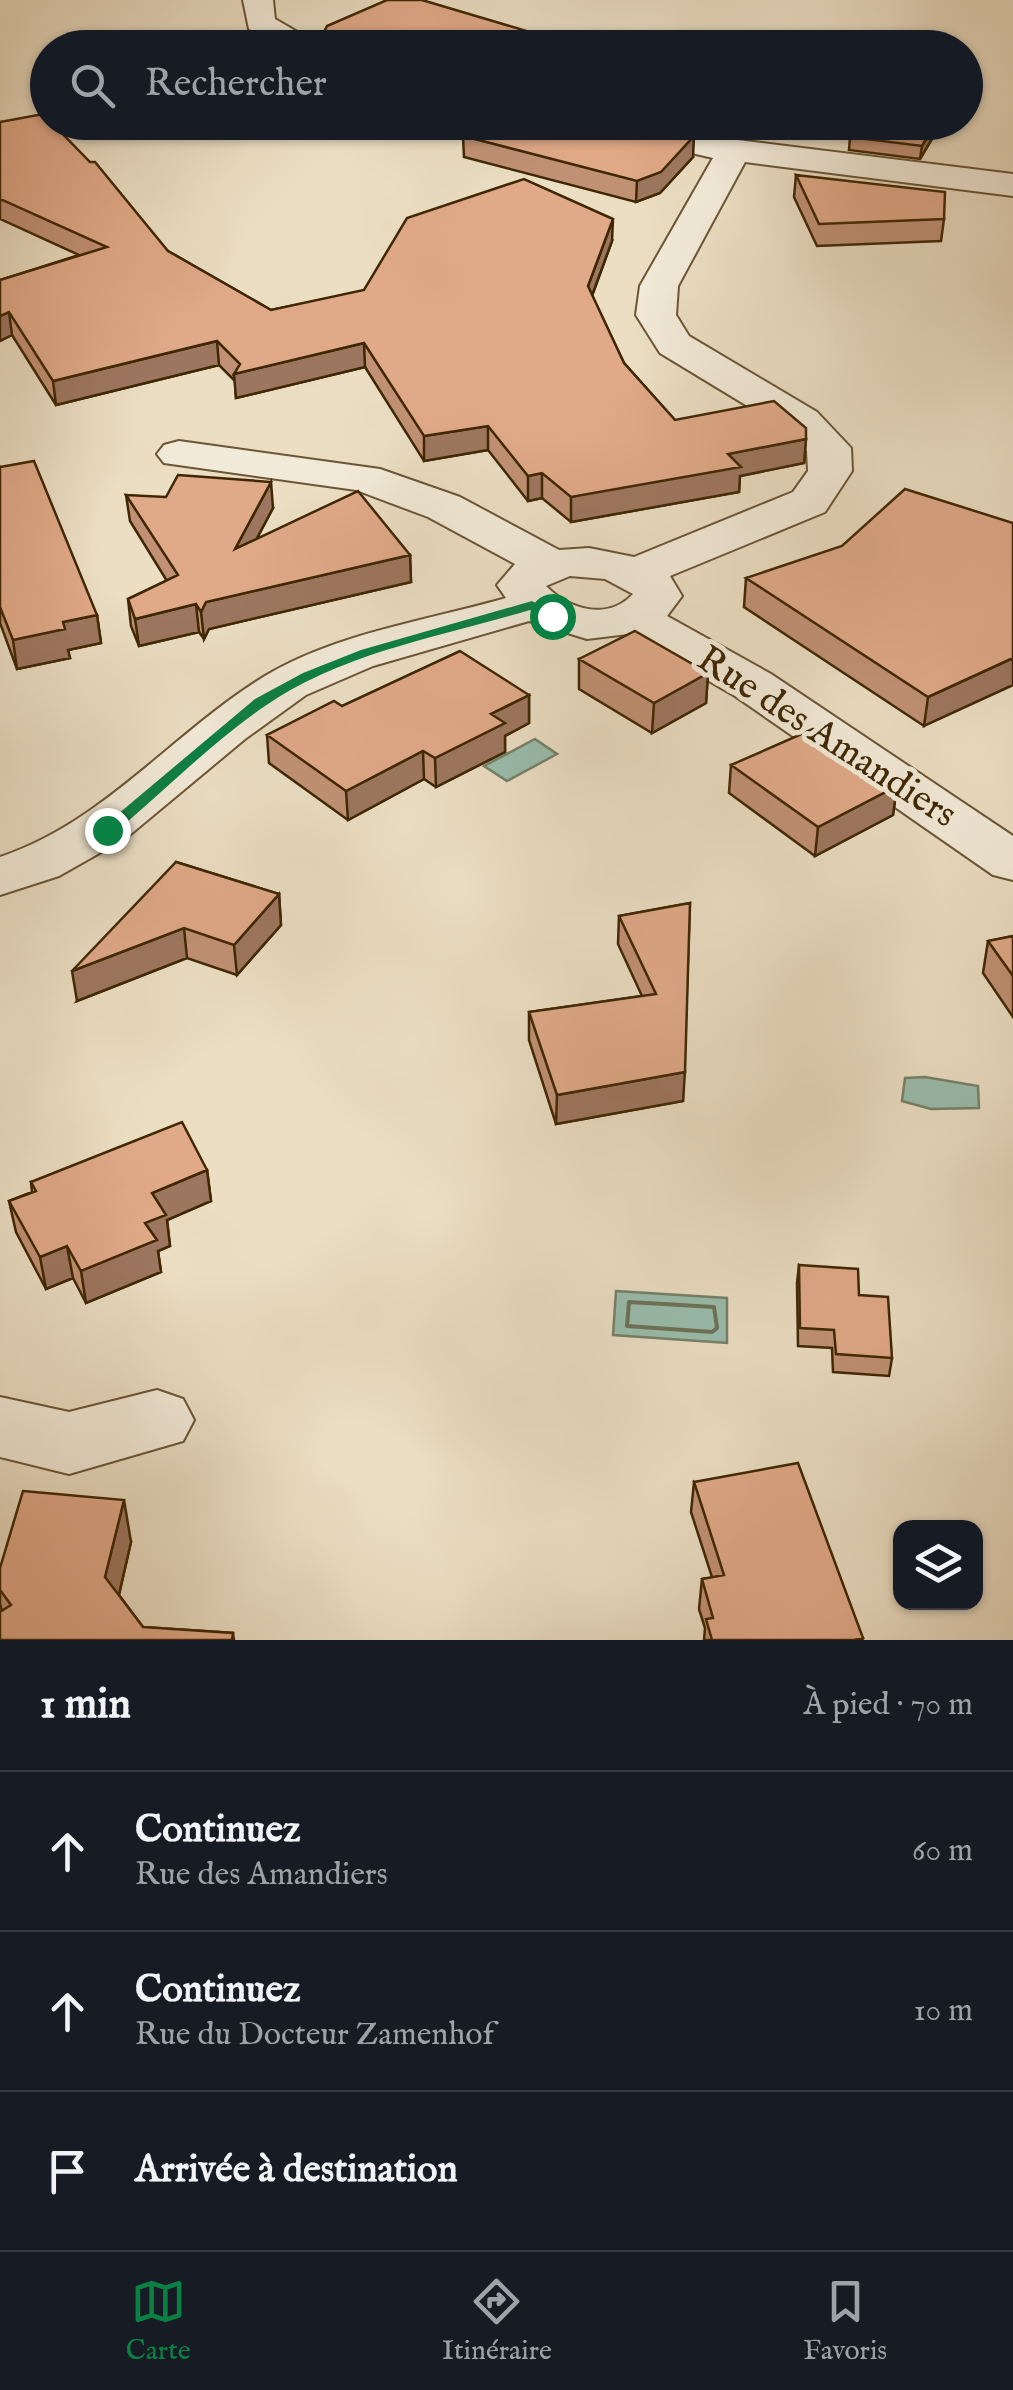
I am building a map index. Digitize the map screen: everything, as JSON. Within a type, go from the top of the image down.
[{"type":"street","points":[[246,30],[261,6],[289,30]]},
{"type":"street","points":[[669,140],[1013,185]]},
{"type":"street","points":[[179,454],[364,478],[444,507],[542,585],[552,616],[585,622],[809,502],[830,471],[829,448],[802,420],[674,344],[656,315],[659,286],[735,150]]},
{"type":"street","points":[[5,890],[107,830],[260,702],[308,676],[542,585]]},
{"type":"street","name":"Rue des Amandiers","points":[[635,596],[753,684],[1013,862]]},
{"type":"street","points":[[0,1427],[68,1444],[157,1420]]},
{"type":"water","points":[[535,739],[557,754],[507,781],[484,766]]},
{"type":"water","points":[[925,1077],[978,1086],[979,1108],[931,1109],[902,1101],[905,1078]]},
{"type":"water","points":[[616,1291],[727,1298],[727,1343],[613,1335]]},
{"type":"building","points":[[387,0],[422,0],[523,30],[325,30]]},
{"type":"building","points":[[30,116],[30,140],[69,140],[90,162],[95,162],[168,251],[271,310],[364,290],[407,218],[524,179],[613,219],[588,286],[624,363],[675,420],[774,401],[806,428],[806,439],[728,454],[741,467],[571,497],[542,473],[528,476],[488,426],[424,436],[364,343],[234,374],[240,364],[217,341],[53,381],[9,312],[0,316],[0,280],[107,247],[0,199],[0,122]]},
{"type":"building","points":[[478,140],[690,140],[661,172],[637,181]]},
{"type":"building","points":[[874,140],[926,140],[922,146]]},
{"type":"building","points":[[796,175],[945,192],[944,219],[819,224]]},
{"type":"building","points":[[34,461],[97,615],[63,622],[65,629],[13,640],[0,607],[0,467]]},
{"type":"building","points":[[178,475],[271,482],[235,549],[358,491],[410,555],[206,602],[201,612],[196,604],[135,619],[128,599],[178,575],[126,495],[166,497]]},
{"type":"building","points":[[905,489],[1013,523],[1013,658],[928,697],[746,578],[842,546]]},
{"type":"building","points":[[635,631],[708,673],[654,703],[579,659]]},
{"type":"building","points":[[460,651],[529,695],[491,714],[505,723],[435,758],[423,751],[346,791],[267,735],[334,701],[342,706]]},
{"type":"building","points":[[813,729],[897,786],[818,827],[731,765]]},
{"type":"building","points":[[176,862],[279,894],[234,945],[184,928],[72,971]]},
{"type":"building","points":[[690,903],[685,1072],[557,1095],[529,1012],[656,994],[619,916]]},
{"type":"building","points":[[1013,936],[1013,976],[988,941]]},
{"type":"building","points":[[182,1122],[207,1170],[152,1193],[166,1215],[145,1223],[157,1240],[81,1271],[67,1246],[40,1257],[9,1201],[36,1191],[31,1182]]},
{"type":"building","points":[[799,1265],[858,1269],[859,1295],[888,1297],[892,1358],[836,1354],[834,1330],[800,1328]]},
{"type":"building","points":[[798,1463],[863,1638],[712,1640],[706,1619],[713,1618],[702,1579],[724,1575],[694,1482]]},
{"type":"building","points":[[23,1491],[124,1500],[105,1577],[143,1627],[233,1633],[232,1640],[0,1640],[0,1612],[11,1605],[0,1590],[0,1568]]},
{"type":"route","points":[[107,830],[260,702],[308,676],[366,653],[532,606],[552,616]]}]
